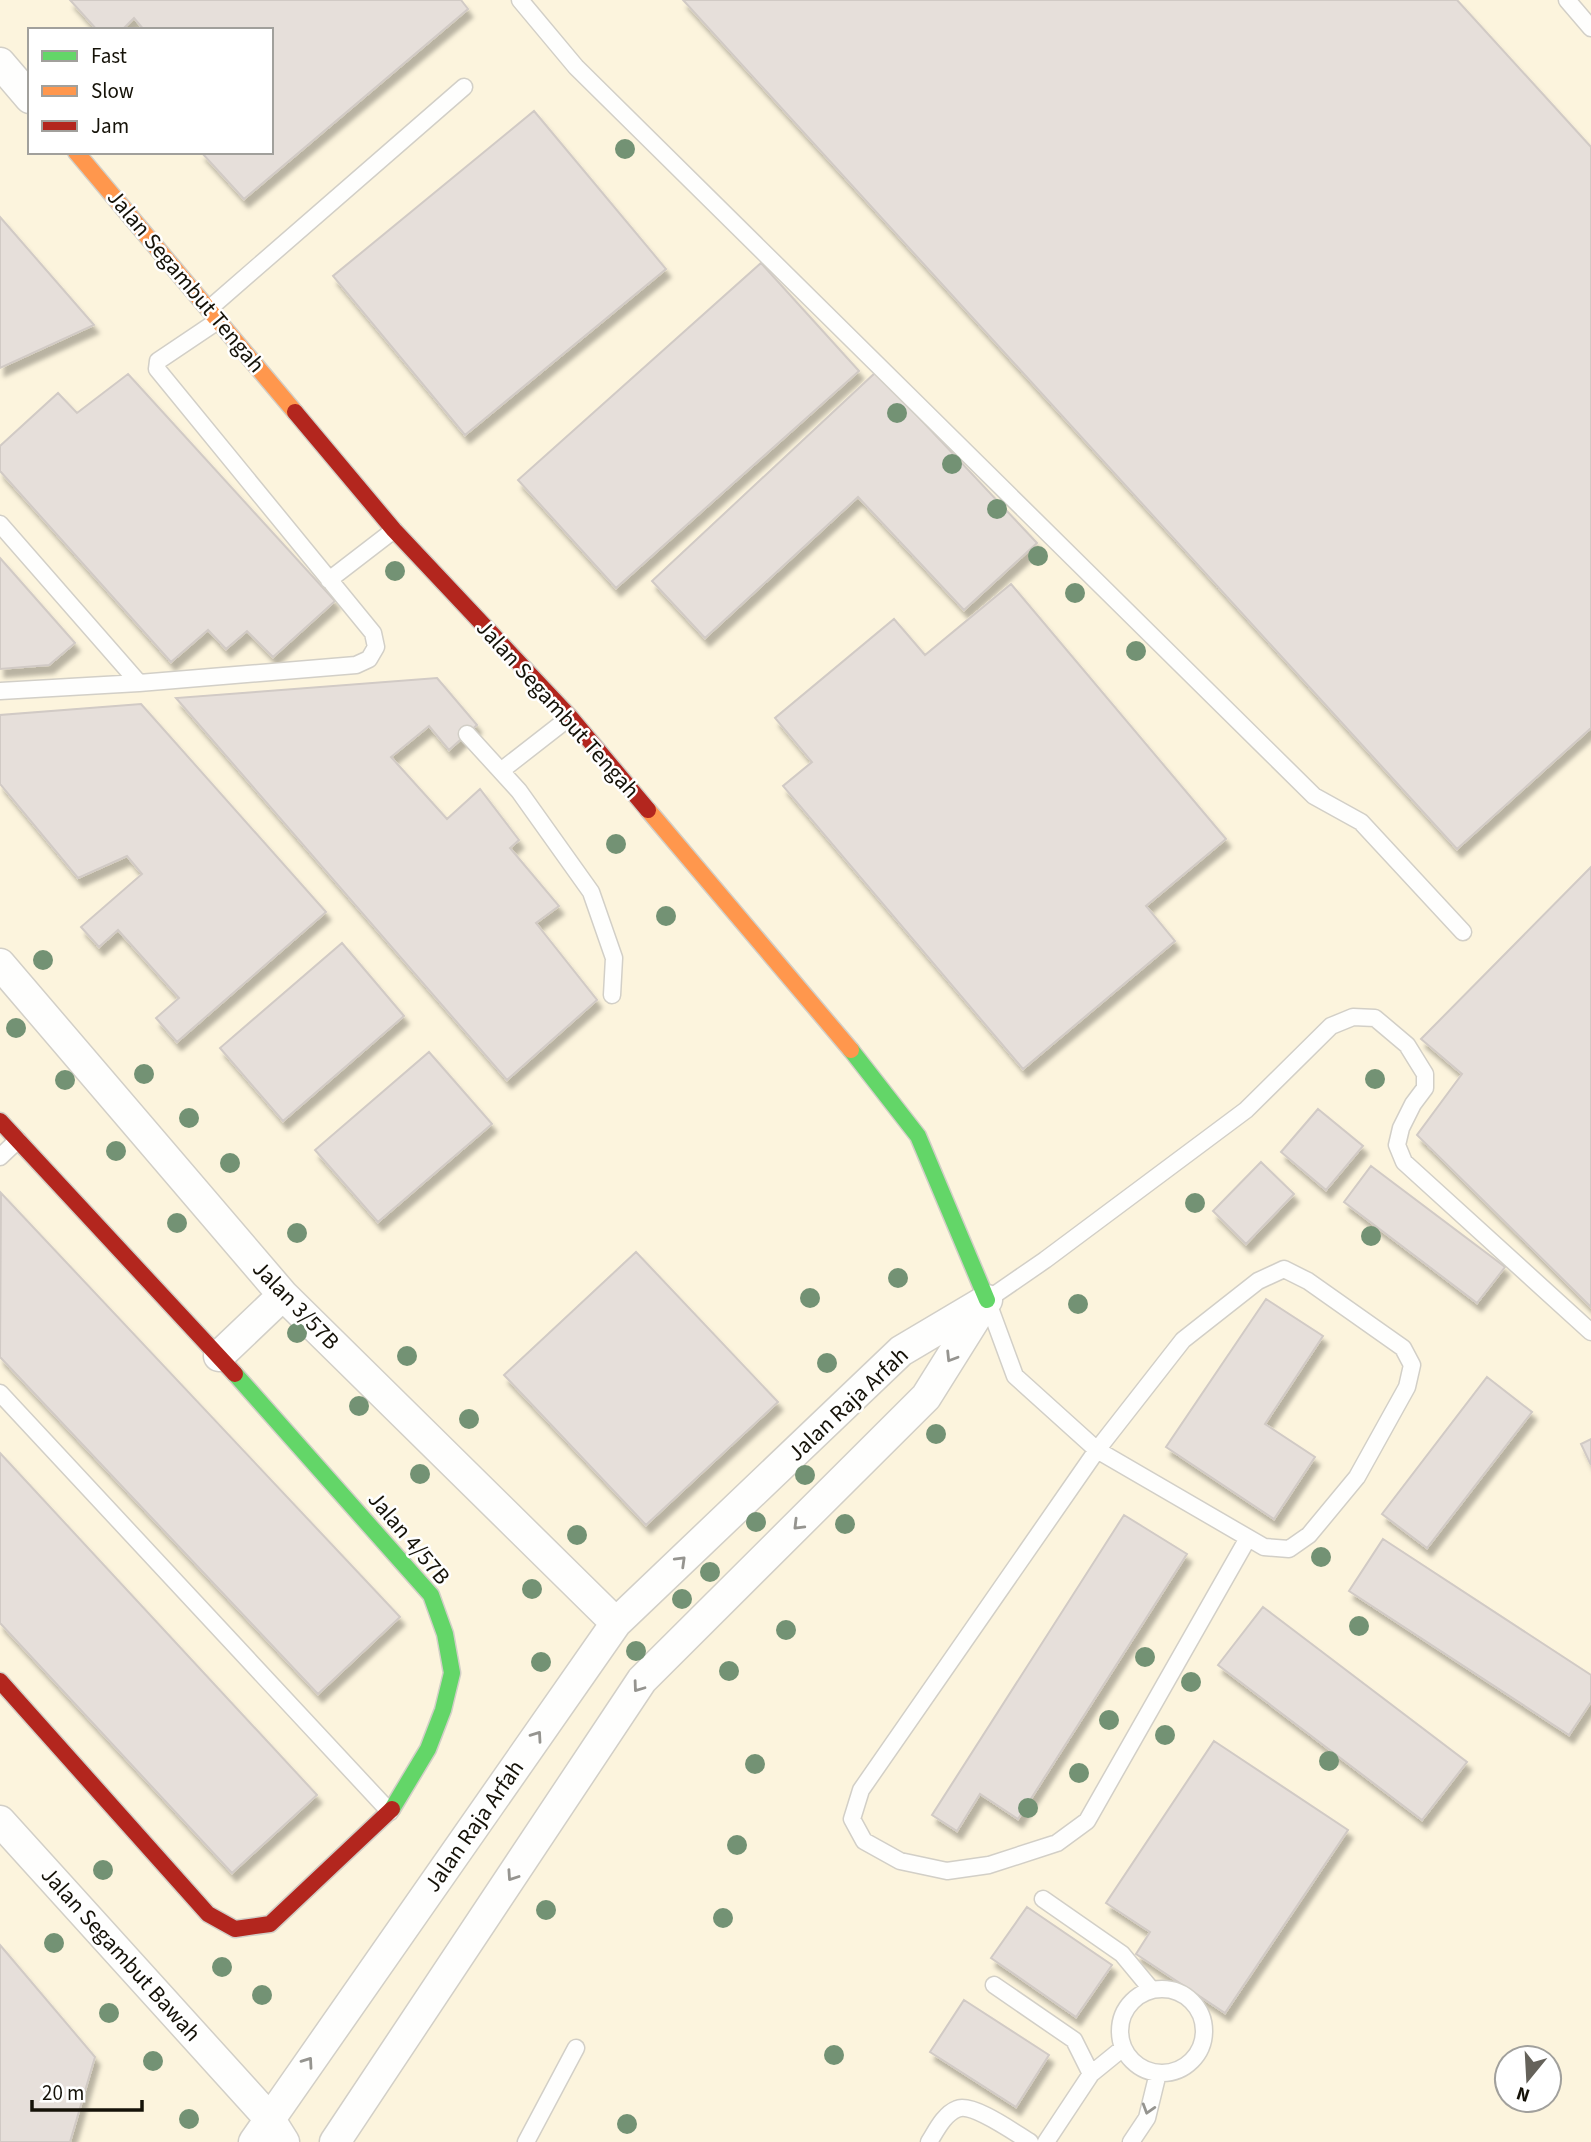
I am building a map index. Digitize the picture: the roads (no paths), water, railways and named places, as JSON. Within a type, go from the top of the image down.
[{"type":"street","points":[[0,63],[28,95]]},
{"type":"street","name":"Jalan Segambut Tengah","points":[[78,154],[394,530],[570,717],[858,1058],[918,1136],[987,1300]]},
{"type":"street","name":"Jalan 3/57B","points":[[0,964],[283,1295],[616,1623]]},
{"type":"street","name":"Jalan 4/57B","points":[[0,1121],[219,1356],[431,1595],[445,1633],[452,1673],[443,1710],[428,1749],[390,1812],[270,1924],[235,1929],[208,1914],[0,1681]]},
{"type":"street","points":[[219,1356],[283,1295]]},
{"type":"street","name":"Jalan Raja Arfah","points":[[269,2134],[616,1623],[901,1352],[987,1300]]},
{"type":"street","name":"Jalan Raja Arfah","points":[[335,2142],[642,1681],[926,1396],[987,1300]]},
{"type":"street","name":"Jalan Segambut Bawah","points":[[0,1821],[269,2134]]},
{"type":"lane","points":[[520,0],[576,67],[1284,767],[1314,796],[1361,822],[1463,932]]},
{"type":"lane","points":[[1567,0],[1591,28]]},
{"type":"lane","points":[[0,691],[139,683],[356,665],[369,659],[376,647],[373,633],[156,369],[158,361],[214,314],[464,87]]},
{"type":"lane","points":[[0,524],[139,683]]},
{"type":"lane","points":[[329,580],[394,530]]},
{"type":"lane","points":[[502,770],[570,717]]},
{"type":"lane","points":[[467,733],[519,791],[591,892],[614,958],[612,995]]},
{"type":"lane","points":[[1248,1538],[1087,1821],[1057,1843],[989,1865],[947,1871],[900,1861],[864,1841],[852,1819],[861,1790],[1097,1450],[1183,1340],[1258,1281],[1284,1269],[1308,1281],[1402,1348],[1412,1365],[1407,1387],[1357,1477],[1309,1535],[1289,1549],[1264,1547],[1097,1450],[1015,1376],[987,1300],[1246,1110],[1331,1026],[1353,1017],[1375,1018],[1407,1045],[1425,1074],[1425,1088],[1401,1128],[1397,1145],[1404,1162],[1591,1332]]},
{"type":"lane","points":[[0,1157],[18,1140]]},
{"type":"lane","points":[[0,1393],[390,1812]]},
{"type":"lane","points":[[1044,1899],[1122,1954],[1151,1989]]},
{"type":"lane","points":[[994,1985],[1074,2040],[1091,2074]]},
{"type":"lane","points":[[1151,1989],[1181,1992],[1193,2001],[1201,2013],[1205,2028],[1203,2042],[1197,2056],[1187,2066],[1173,2072],[1158,2073],[1143,2069],[1131,2060],[1123,2048],[1119,2034],[1121,2019],[1127,2006],[1138,1995],[1151,1989]]},
{"type":"lane","points":[[526,2142],[576,2048]]},
{"type":"lane","points":[[1046,2142],[1091,2074],[1123,2048]]},
{"type":"lane","points":[[1131,2142],[1147,2118],[1158,2073]]},
{"type":"lane","points":[[929,2142],[945,2118],[958,2108],[971,2107],[1030,2142]]}]
